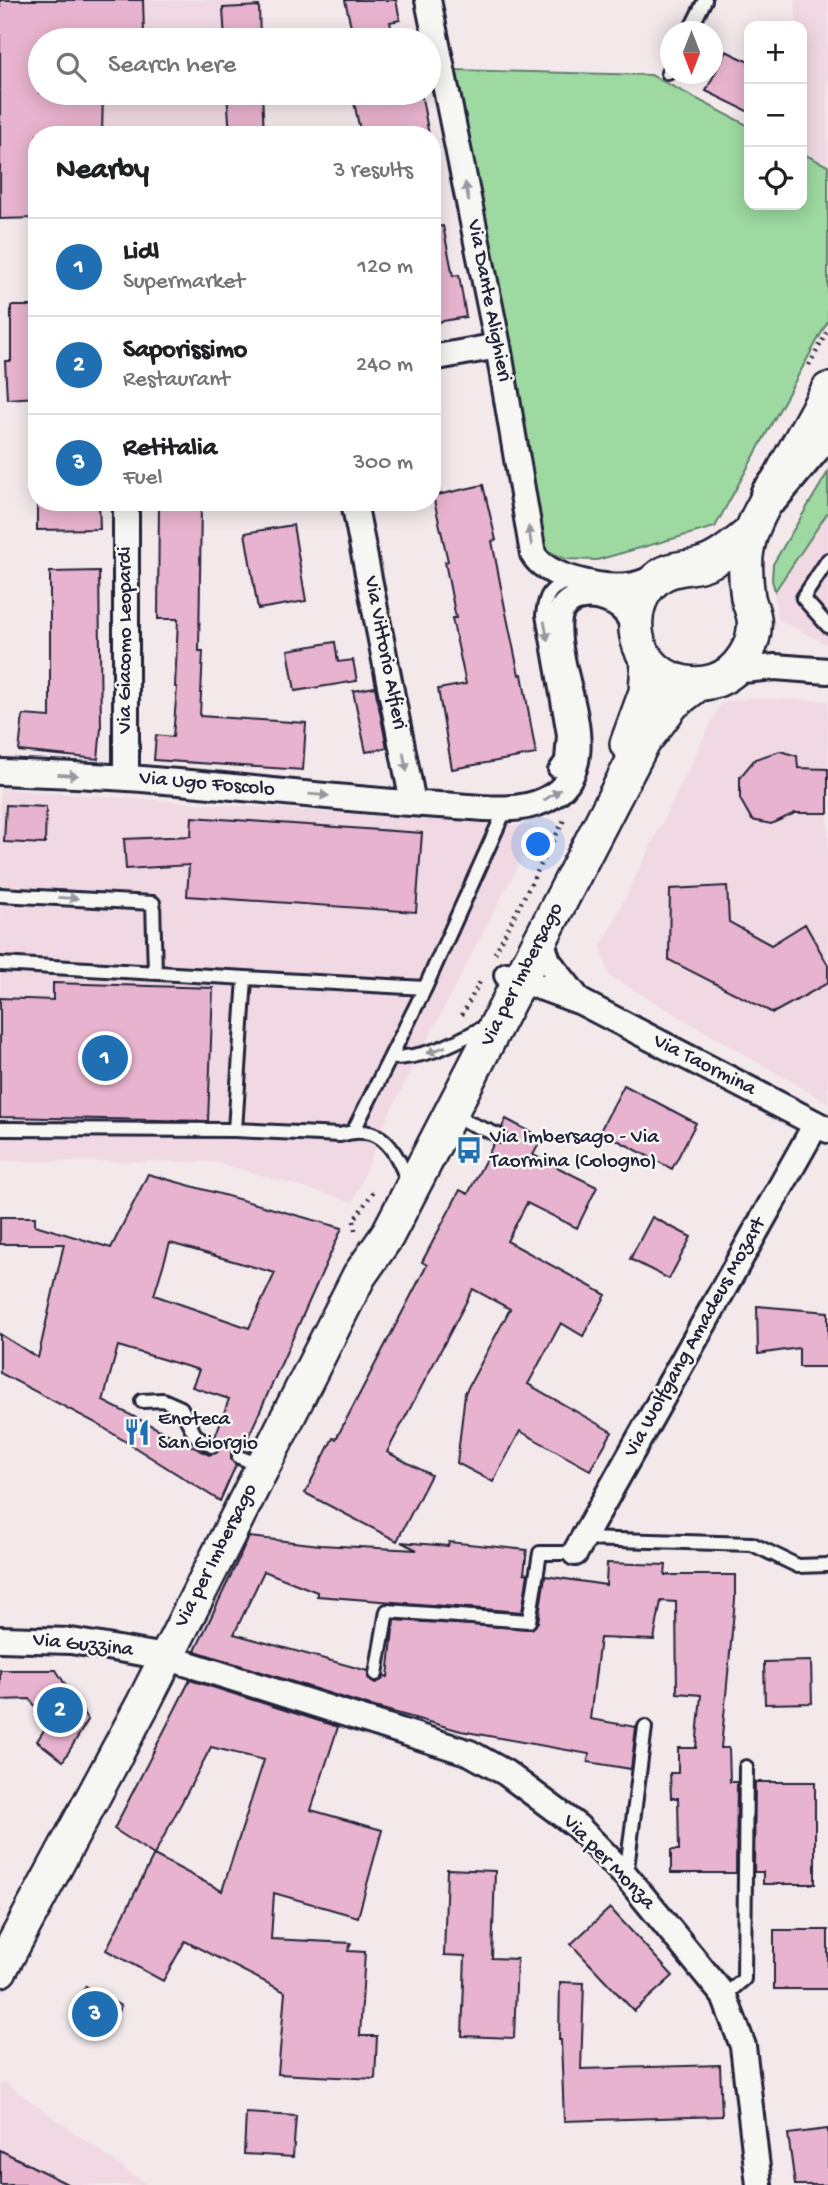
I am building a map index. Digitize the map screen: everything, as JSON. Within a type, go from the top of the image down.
[{"type":"highway","points":[[770,495],[828,426]]},
{"type":"main road","points":[[733,671],[745,657],[752,640],[751,609],[745,576],[750,534],[828,390]]},
{"type":"main road","points":[[635,628],[637,610],[645,591],[660,576],[679,568],[699,566],[713,560],[750,534]]},
{"type":"main road","points":[[699,566],[719,571],[737,583],[751,609]]},
{"type":"main road","name":"Via per Imbersago","points":[[359,1276],[372,1234],[404,1172],[444,1112],[514,978],[630,738],[646,692],[648,662],[639,646],[635,628]]},
{"type":"main road","points":[[648,662],[662,675],[671,679],[698,684]]},
{"type":"main road","name":"Via per Imbersago","points":[[0,1970],[143,1704],[251,1462],[359,1276],[387,1237],[478,1030],[541,940],[642,744],[673,704],[698,684],[716,680],[733,671]]},
{"type":"street","name":"Via Dante Alighieri","points":[[428,0],[434,28]]},
{"type":"street","name":"Via Dante Alighieri","points":[[441,64],[498,346],[533,554],[538,563],[546,569],[573,579],[618,586],[636,584],[660,576]]},
{"type":"street","points":[[441,356],[498,346]]},
{"type":"street","name":"Via Giacomo Leopardi","points":[[126,511],[126,778]]},
{"type":"street","name":"Via Vittorio Alfieri","points":[[356,511],[413,803]]},
{"type":"street","points":[[413,803],[506,808],[529,805],[554,794],[564,786],[565,766],[577,729],[559,637],[564,605],[574,598],[610,600],[629,615],[635,628]]},
{"type":"street","points":[[751,609],[766,641],[780,657],[800,669]]},
{"type":"street","points":[[733,671],[751,667],[828,671]]},
{"type":"street","name":"Via Ugo Foscolo","points":[[0,772],[126,778],[413,803]]},
{"type":"street","name":"Via Taormina","points":[[541,940],[548,961],[581,1002]]},
{"type":"street","name":"Via Taormina","points":[[514,978],[581,1002],[822,1127]]},
{"type":"street","name":"Via Wolfgang Amadeus Mozart","points":[[579,1546],[822,1127]]},
{"type":"street","name":"Via Guzzina","points":[[0,1639],[71,1641],[166,1657]]},
{"type":"street","name":"Via per Monza","points":[[166,1657],[370,1713],[470,1753],[506,1773],[577,1826],[626,1877],[724,1996],[743,2046],[759,2185]]},
{"type":"lane","points":[[695,21],[705,0]]},
{"type":"lane","points":[[828,560],[803,598],[828,626]]},
{"type":"lane","points":[[540,773],[565,766],[564,735],[543,615],[546,597],[553,587],[573,579]]},
{"type":"lane","points":[[355,1130],[443,951],[506,808]]},
{"type":"lane","points":[[0,895],[153,903],[155,972]]},
{"type":"lane","points":[[0,964],[425,988]]},
{"type":"lane","points":[[235,1129],[245,978]]},
{"type":"lane","points":[[390,1059],[411,1059],[433,1052],[478,1030]]},
{"type":"lane","points":[[444,1112],[498,1136]]},
{"type":"lane","points":[[0,1129],[235,1129],[340,1135],[355,1130],[385,1139],[397,1154],[404,1172]]},
{"type":"lane","points":[[142,1401],[163,1400],[181,1408],[195,1435],[212,1446]]},
{"type":"lane","points":[[376,1674],[387,1611],[529,1621],[540,1553],[579,1546],[752,1544],[798,1566],[828,1565]]},
{"type":"lane","points":[[626,1877],[645,1727]]},
{"type":"lane","points":[[724,1996],[744,1979],[746,1767]]},
{"type":"shaded area","points":[[0,0],[258,0],[259,28],[28,28],[28,105],[263,105],[264,126],[28,126],[28,218],[0,219]]},
{"type":"shaded area","points":[[795,0],[828,0],[828,166],[807,156],[807,21],[797,21]]},
{"type":"shaded area","points":[[828,512],[828,645],[777,619],[775,591]]},
{"type":"shaded area","points":[[748,698],[828,701],[828,1103],[609,976],[601,947],[721,703]]},
{"type":"shaded area","points":[[0,789],[538,827],[390,1112],[353,1202],[216,1162],[0,1161]]},
{"type":"shaded area","points":[[3,2081],[147,2185],[0,2185],[0,2086]]},
{"type":"green space","points":[[453,70],[651,75],[660,80],[660,84],[668,84],[744,123],[744,210],[807,210],[807,156],[828,166],[828,321],[715,527],[597,560],[565,559],[544,549]]},
{"type":"green space","points":[[828,472],[828,512],[775,591],[772,580],[773,564]]},
{"type":"building","points":[[0,0],[143,0],[144,28],[28,28],[28,105],[103,105],[102,126],[28,126],[28,218],[0,219]]},
{"type":"building","points":[[345,0],[396,0],[400,20],[390,22],[391,28],[351,28]]},
{"type":"building","points":[[259,6],[260,28],[224,28],[223,8]]},
{"type":"building","points":[[726,51],[744,60],[744,110],[706,91],[710,84],[723,84],[723,57]]},
{"type":"building","points":[[228,105],[263,105],[264,126],[229,126]]},
{"type":"building","points":[[355,105],[423,105],[427,126],[359,126]]},
{"type":"building","points":[[441,226],[453,276],[459,275],[466,317],[441,321]]},
{"type":"building","points":[[11,306],[28,306],[28,398],[7,399],[5,361],[11,361]]},
{"type":"building","points":[[483,485],[496,540],[492,541],[505,608],[519,675],[522,674],[536,754],[452,769],[438,689],[466,684],[452,618],[456,618],[445,562],[448,561],[436,511],[441,511],[441,494]]},
{"type":"building","points":[[37,511],[99,511],[100,529],[37,530]]},
{"type":"building","points":[[159,511],[201,511],[199,651],[203,651],[200,716],[306,723],[303,770],[154,760],[156,735],[173,737],[177,687],[178,619],[158,619]]},
{"type":"building","points":[[293,525],[306,601],[258,609],[245,533]]},
{"type":"building","points":[[99,571],[101,728],[98,759],[19,751],[23,715],[50,717],[50,572]]},
{"type":"building","points":[[335,642],[338,662],[353,660],[357,681],[295,691],[288,650]]},
{"type":"building","points":[[375,687],[387,748],[366,752],[353,691]]},
{"type":"building","points":[[780,751],[797,756],[798,768],[828,769],[828,813],[795,813],[771,824],[752,820],[740,799],[740,777],[755,759]]},
{"type":"building","points":[[6,805],[46,807],[45,844],[4,842]]},
{"type":"building","points":[[192,817],[422,833],[416,912],[187,896],[189,865],[126,869],[124,839],[191,836]]},
{"type":"building","points":[[727,886],[729,922],[771,945],[805,924],[828,965],[828,983],[773,1013],[669,960],[670,889]]},
{"type":"building","points":[[53,983],[213,988],[208,1121],[0,1117],[0,998],[53,1000]]},
{"type":"building","points":[[624,1085],[696,1123],[672,1169],[600,1131]]},
{"type":"building","points":[[506,1119],[542,1138],[533,1155],[597,1187],[577,1228],[527,1203],[507,1241],[606,1295],[583,1336],[561,1323],[528,1384],[612,1432],[590,1470],[520,1431],[493,1482],[457,1463],[465,1393],[510,1309],[473,1289],[387,1452],[431,1475],[397,1541],[305,1493],[427,1265],[422,1262],[460,1190],[468,1194],[494,1143],[500,1144],[506,1139],[507,1133],[502,1127]]},
{"type":"building","points":[[148,1174],[342,1228],[243,1449],[231,1453],[231,1459],[236,1465],[220,1501],[96,1423],[0,1373],[0,1334],[38,1358],[64,1244],[0,1244],[0,1217],[35,1217],[35,1225],[111,1248]],"holes":[[[170,1243],[275,1273],[249,1328],[154,1295]],[[118,1346],[199,1370],[192,1387],[229,1399],[215,1437],[220,1443],[219,1451],[209,1455],[103,1401]]]},
{"type":"building","points":[[652,1217],[691,1237],[669,1279],[630,1259]]},
{"type":"building","points":[[757,1306],[828,1312],[828,1367],[799,1367],[799,1348],[758,1354]]},
{"type":"building","points":[[249,1537],[320,1545],[417,1550],[401,1542],[448,1546],[449,1542],[527,1550],[524,1573],[528,1574],[522,1612],[317,1596],[317,1592],[264,1571],[234,1634],[368,1671],[368,1678],[375,1683],[385,1676],[388,1677],[394,1620],[532,1629],[538,1622],[545,1576],[606,1585],[607,1563],[666,1565],[665,1575],[735,1575],[721,1748],[729,1748],[730,1782],[737,1782],[736,1873],[671,1873],[671,1850],[679,1850],[678,1798],[671,1798],[670,1773],[678,1773],[678,1748],[696,1748],[701,1695],[677,1693],[676,1602],[661,1601],[654,1640],[600,1638],[590,1719],[636,1727],[631,1769],[588,1762],[589,1754],[461,1731],[357,1702],[195,1651]]},
{"type":"building","points":[[811,1661],[812,1703],[765,1704],[764,1662]]},
{"type":"building","points":[[0,1670],[56,1670],[88,1720],[63,1761],[37,1741],[48,1724],[30,1699],[0,1700]]},
{"type":"building","points":[[190,1680],[338,1727],[311,1810],[382,1830],[358,1917],[274,1893],[271,1939],[351,1943],[348,1951],[365,1952],[360,2036],[377,2036],[375,2079],[278,2074],[285,1992],[185,1941],[163,1981],[106,1950],[154,1855],[114,1829]],"holes":[[[211,1747],[264,1760],[222,1891],[154,1855]]]},
{"type":"building","points":[[755,1782],[815,1782],[815,1884],[763,1884],[763,1872],[754,1872]]},
{"type":"building","points":[[447,1869],[495,1871],[492,1958],[517,1959],[514,2038],[462,2036],[465,1956],[444,1955]]},
{"type":"building","points":[[610,1908],[673,1976],[634,2011],[571,1944]]},
{"type":"building","points":[[774,1930],[828,1930],[828,1989],[774,1989]]},
{"type":"building","points":[[560,1982],[584,1983],[581,2069],[720,2065],[722,2116],[564,2121],[559,2040]]},
{"type":"building","points":[[86,1986],[121,2006],[108,2029],[73,2010]]},
{"type":"building","points":[[246,2113],[296,2116],[293,2157],[244,2154]]},
{"type":"building","points":[[828,2129],[828,2185],[795,2185],[788,2134]]},
{"type":"building","points":[[0,2150],[69,2185],[0,2185]]},
{"type":"place","name":"Lidl","points":[[105,1058]]},
{"type":"place","name":"Via Imbersago - Via Taormina (Cologno)","points":[[469,1150]]},
{"type":"place","name":"Enoteca San Giorgio","points":[[137,1432]]},
{"type":"place","name":"Saporissimo","points":[[60,1710]]},
{"type":"place","name":"Retitalia","points":[[95,2014]]}]
